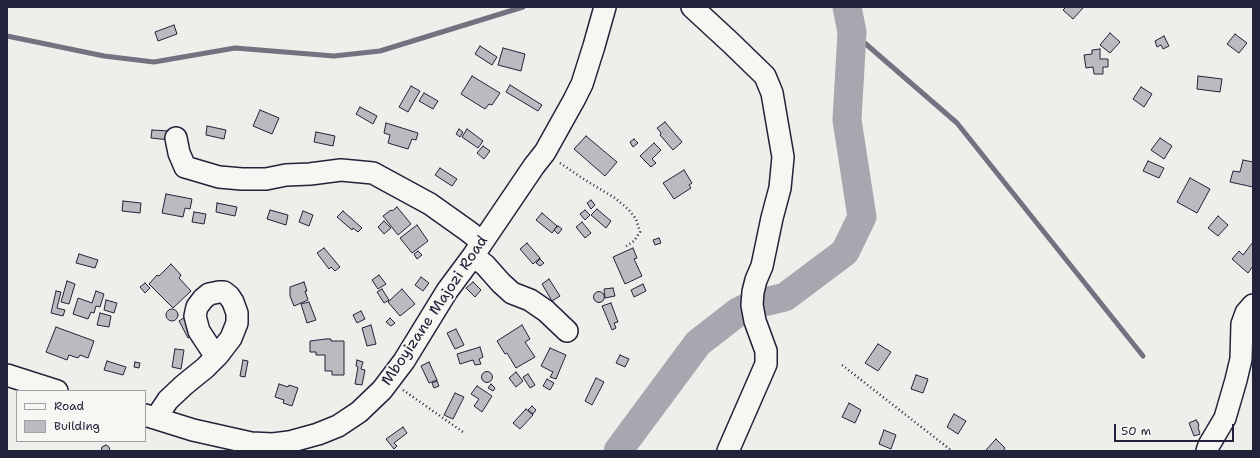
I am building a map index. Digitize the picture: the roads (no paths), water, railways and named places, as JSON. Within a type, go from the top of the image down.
[{"type":"street","name":"Mboyizane Majozi Road","points":[[150,417],[193,430],[251,443],[273,444],[289,442],[318,434],[338,426],[359,412],[390,381],[447,291],[545,152],[582,84],[605,7]]},
{"type":"street","points":[[692,7],[765,76],[772,93],[783,157],[780,188],[762,266],[753,292],[752,305],[755,321],[766,351],[766,364],[728,451]]},
{"type":"street","points":[[176,138],[179,153],[185,167],[219,177],[266,179],[286,175],[341,170],[373,173],[430,204],[468,231],[485,265],[501,283],[512,293],[530,300],[546,311],[567,331]]},
{"type":"street","points":[[1206,449],[1224,418],[1241,359],[1242,324],[1246,313],[1253,305]]},
{"type":"street","points":[[150,417],[184,384],[205,368],[216,357]]},
{"type":"street","points":[[7,375],[54,390]]},
{"type":"waterway","points":[[7,36],[104,56],[154,62],[235,48],[334,56],[380,51],[523,7]]},
{"type":"waterway","points":[[618,451],[698,343],[738,312],[752,305],[785,297],[845,252],[862,217],[847,120],[852,32],[847,7]]},
{"type":"waterway","points":[[852,32],[957,123],[1143,356]]}]
